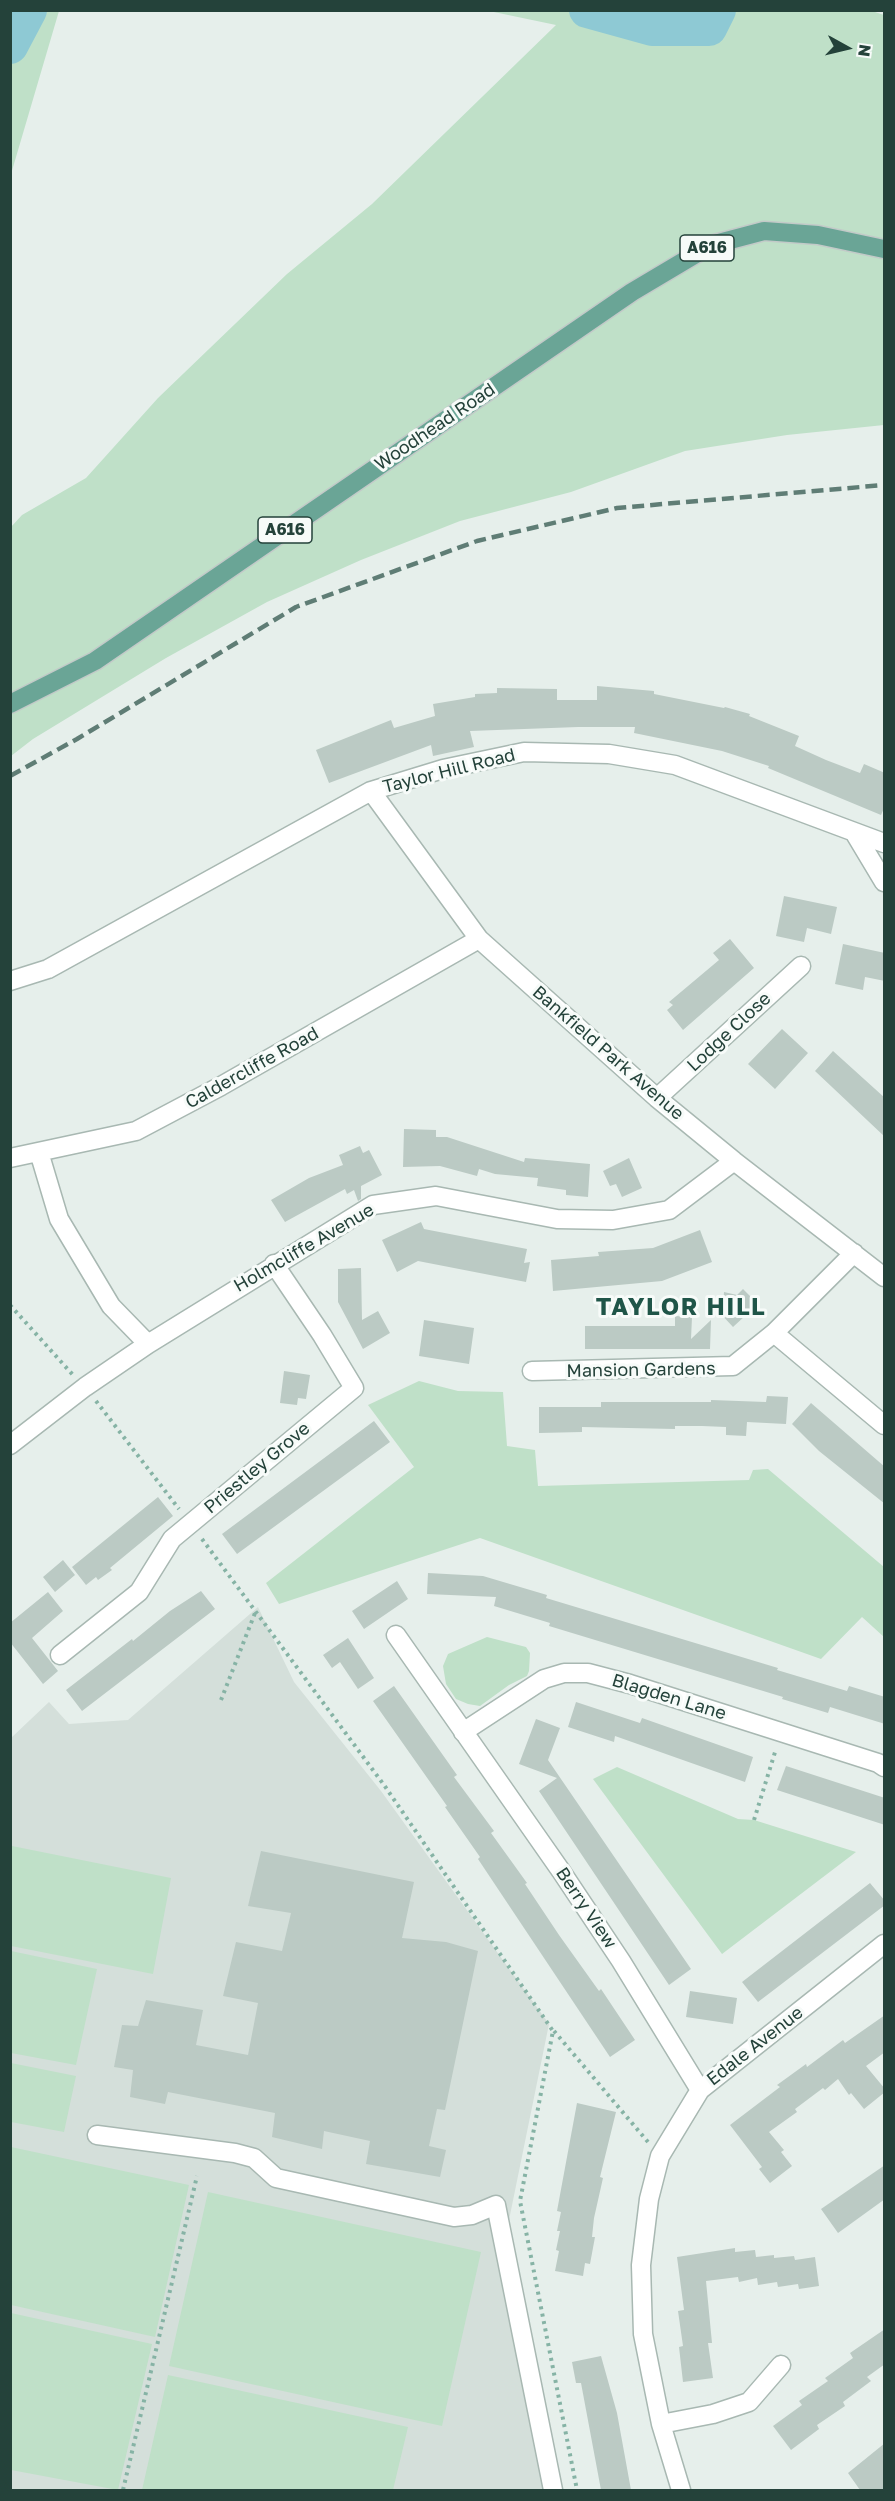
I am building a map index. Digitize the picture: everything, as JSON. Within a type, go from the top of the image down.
[{"type":"main road","name":"Woodhead Road","points":[[10,704],[95,661],[632,292],[711,245],[764,231],[818,236],[885,249]]},
{"type":"street","name":"Taylor Hill Road","points":[[10,981],[48,969],[371,791],[443,769],[524,752],[609,754],[675,765],[885,843]]},
{"type":"street","name":"Bankfield Park Avenue","points":[[371,791],[479,939],[657,1098],[885,1277]]},
{"type":"street","points":[[854,832],[885,882]]},
{"type":"street","name":"Caldercliffe Road","points":[[10,1158],[136,1131],[221,1086],[479,939]]},
{"type":"street","name":"Lodge Close","points":[[657,1098],[801,966]]},
{"type":"street","points":[[39,1152],[59,1219],[111,1306],[148,1344]]},
{"type":"street","name":"Holmcliffe Avenue","points":[[10,1445],[85,1387],[148,1344],[274,1264],[373,1205],[436,1196],[557,1220],[613,1220],[669,1210],[735,1161]]},
{"type":"street","name":"Mansion Gardens","points":[[532,1371],[723,1368],[742,1361],[774,1333],[854,1253]]},
{"type":"street","name":"Priestley Grove","points":[[60,1655],[139,1592],[172,1539],[354,1388],[322,1335],[274,1264]]},
{"type":"street","points":[[774,1333],[885,1425]]},
{"type":"street","name":"Berry View","points":[[396,1635],[573,1889],[621,1961],[700,2090]]},
{"type":"street","name":"Blagden Lane","points":[[464,1732],[544,1679],[564,1673],[588,1673],[630,1684],[885,1767]]},
{"type":"street","name":"Edale Avenue","points":[[681,2490],[661,2424],[643,2334],[641,2265],[649,2199],[660,2156],[700,2090],[885,1944]]},
{"type":"street","points":[[97,2135],[236,2153],[254,2158],[276,2178],[454,2217],[472,2216],[496,2205],[554,2490]]},
{"type":"street","points":[[661,2424],[713,2414],[749,2402],[782,2365]]},
{"type":"path","points":[[10,1305],[85,1387],[190,1524],[384,1785],[553,2031],[660,2156]]},
{"type":"path","points":[[221,1700],[255,1612]]},
{"type":"path","points":[[754,1820],[781,1733]]},
{"type":"path","points":[[553,2031],[520,2201],[577,2490]]},
{"type":"path","points":[[123,2490],[197,2176]]},
{"type":"shaded area","points":[[258,1607],[294,1682],[381,1791],[549,2024],[509,2220],[549,2490],[11,2490],[11,1738],[49,1702],[69,1724],[128,1720]]},
{"type":"green space","points":[[869,10],[884,15],[884,425],[787,435],[685,451],[571,492],[460,521],[361,560],[267,602],[166,658],[33,739],[11,756],[11,527],[22,515],[86,478],[158,398],[287,274],[372,204],[556,25],[489,11]]},
{"type":"green space","points":[[10,11],[59,11],[11,174]]},
{"type":"green space","points":[[419,1381],[458,1391],[503,1392],[507,1446],[535,1450],[538,1486],[749,1480],[753,1470],[768,1469],[884,1567],[884,1637],[862,1617],[821,1659],[480,1538],[279,1604],[266,1583],[414,1467],[368,1405]]},
{"type":"green space","points":[[487,1637],[526,1647],[530,1653],[529,1671],[527,1676],[509,1685],[480,1706],[468,1704],[456,1699],[446,1684],[443,1666],[448,1654]]},
{"type":"green space","points":[[617,1767],[738,1819],[754,1820],[856,1852],[722,1954],[593,1779]]},
{"type":"green space","points":[[12,1846],[171,1878],[153,1974],[11,1946]]},
{"type":"green space","points":[[11,1951],[97,1969],[76,2065],[11,2053]]},
{"type":"green space","points":[[11,2063],[76,2076],[64,2132],[11,2122]]},
{"type":"green space","points":[[11,2147],[189,2185],[155,2337],[11,2305]]},
{"type":"green space","points":[[208,2192],[481,2252],[442,2426],[169,2366]]},
{"type":"green space","points":[[11,2313],[152,2344],[118,2490],[11,2470]]},
{"type":"green space","points":[[168,2375],[408,2427],[393,2490],[142,2490]]},
{"type":"building","points":[[597,686],[654,691],[654,694],[750,714],[749,716],[799,736],[795,746],[826,760],[860,773],[864,764],[885,773],[885,806],[881,815],[768,768],[769,766],[722,751],[634,733],[635,727],[470,731],[474,747],[433,756],[431,745],[329,783],[316,750],[391,720],[394,728],[435,716],[433,704],[475,697],[475,694],[497,693],[497,688],[557,689],[557,700],[597,700]]},
{"type":"building","points":[[784,896],[837,907],[831,934],[807,928],[804,942],[776,936]]},
{"type":"building","points":[[730,939],[754,968],[683,1030],[667,1010],[673,1005],[669,1002],[719,960],[713,953]]},
{"type":"building","points":[[843,944],[885,953],[885,981],[865,977],[863,990],[835,984]]},
{"type":"building","points":[[782,1029],[808,1053],[775,1089],[748,1064]]},
{"type":"building","points":[[833,1051],[885,1098],[885,1137],[815,1071]]},
{"type":"building","points":[[404,1129],[436,1130],[436,1137],[447,1137],[524,1162],[525,1158],[590,1164],[588,1197],[566,1195],[566,1190],[537,1186],[538,1178],[495,1174],[479,1169],[477,1176],[440,1166],[403,1167]]},
{"type":"building","points":[[360,1146],[363,1153],[369,1150],[382,1175],[361,1186],[361,1199],[358,1201],[354,1190],[347,1194],[345,1189],[285,1222],[271,1200],[309,1178],[343,1165],[339,1155]]},
{"type":"building","points":[[629,1158],[642,1188],[622,1197],[616,1184],[610,1186],[603,1171]]},
{"type":"building","points":[[421,1222],[424,1229],[527,1249],[524,1263],[530,1262],[526,1282],[418,1261],[397,1272],[382,1240]]},
{"type":"building","points":[[700,1230],[712,1262],[662,1281],[553,1291],[551,1260],[599,1256],[598,1252],[653,1248]]},
{"type":"building","points":[[361,1268],[362,1320],[378,1311],[390,1333],[363,1349],[338,1302],[338,1269]]},
{"type":"building","points":[[743,1289],[758,1304],[733,1327],[719,1312],[723,1308],[724,1292],[737,1295]]},
{"type":"building","points":[[675,1316],[692,1317],[691,1339],[711,1320],[710,1349],[585,1349],[585,1326],[675,1326]]},
{"type":"building","points":[[424,1320],[474,1328],[469,1364],[419,1356]]},
{"type":"building","points":[[284,1371],[310,1375],[306,1399],[298,1398],[297,1405],[280,1403]]},
{"type":"building","points":[[767,1396],[788,1397],[786,1424],[747,1422],[746,1436],[726,1435],[726,1427],[702,1426],[675,1426],[675,1429],[582,1427],[582,1432],[539,1433],[539,1407],[601,1407],[601,1402],[711,1402],[711,1400],[766,1402]]},
{"type":"building","points":[[811,1403],[885,1467],[885,1504],[819,1451],[792,1424]]},
{"type":"building","points":[[374,1421],[390,1442],[237,1554],[222,1534]]},
{"type":"building","points":[[158,1497],[173,1516],[110,1568],[112,1570],[98,1580],[96,1577],[86,1585],[72,1567]]},
{"type":"building","points":[[63,1560],[75,1575],[55,1592],[43,1577]]},
{"type":"building","points":[[428,1573],[483,1576],[547,1595],[546,1598],[778,1668],[777,1670],[847,1691],[849,1686],[885,1697],[885,1724],[830,1707],[828,1713],[782,1699],[783,1697],[549,1626],[550,1623],[494,1606],[496,1597],[427,1594]]},
{"type":"building","points":[[397,1581],[408,1599],[364,1629],[352,1611]]},
{"type":"building","points":[[201,1591],[215,1609],[82,1711],[66,1690],[170,1611]]},
{"type":"building","points":[[48,1592],[63,1611],[32,1638],[58,1671],[43,1684],[10,1642],[10,1623]]},
{"type":"building","points":[[348,1638],[374,1678],[358,1689],[340,1662],[332,1668],[323,1655]]},
{"type":"building","points":[[394,1686],[457,1775],[454,1777],[494,1831],[491,1833],[527,1883],[525,1884],[559,1935],[599,1991],[601,1989],[635,2040],[610,2057],[478,1859],[480,1857],[445,1807],[447,1806],[373,1701]]},
{"type":"building","points":[[576,1702],[640,1723],[642,1718],[753,1757],[745,1782],[615,1736],[614,1742],[568,1727]]},
{"type":"building","points":[[536,1719],[560,1728],[548,1760],[691,1969],[669,1985],[539,1791],[557,1778],[519,1764]]},
{"type":"building","points":[[786,1766],[885,1798],[885,1825],[777,1790]]},
{"type":"building","points":[[261,1851],[414,1882],[402,1938],[446,1942],[478,1951],[445,2110],[437,2109],[429,2146],[446,2150],[440,2177],[366,2164],[370,2141],[324,2131],[322,2149],[272,2137],[275,2113],[168,2092],[165,2104],[130,2097],[133,2070],[114,2067],[122,2025],[138,2026],[146,2000],[203,2010],[196,2045],[248,2055],[258,2003],[223,1996],[236,1942],[282,1951],[291,1913],[248,1906]]},
{"type":"building","points":[[870,1883],[885,1901],[885,1905],[758,2002],[742,1982]]},
{"type":"building","points":[[690,1991],[737,1998],[733,2024],[686,2017]]},
{"type":"building","points":[[885,2015],[885,2052],[866,2066],[885,2092],[864,2109],[851,2093],[849,2095],[838,2079],[795,2109],[797,2112],[769,2132],[784,2150],[781,2152],[792,2166],[770,2183],[759,2169],[762,2167],[730,2125],[806,2064],[807,2067],[843,2040],[845,2043]]},
{"type":"building","points":[[577,2103],[616,2112],[600,2177],[603,2178],[594,2218],[592,2237],[595,2237],[590,2264],[585,2263],[583,2276],[555,2271],[560,2231],[557,2231],[561,2212],[557,2211]]},
{"type":"building","points":[[885,2165],[885,2199],[838,2233],[821,2209]]},
{"type":"building","points":[[735,2248],[735,2252],[755,2250],[756,2257],[794,2256],[795,2260],[815,2257],[819,2286],[799,2289],[798,2284],[778,2287],[777,2282],[758,2285],[757,2278],[739,2282],[738,2277],[706,2281],[712,2343],[708,2343],[713,2378],[683,2382],[679,2347],[683,2346],[678,2311],[684,2310],[677,2257]]},
{"type":"building","points":[[885,2329],[885,2364],[867,2377],[871,2381],[843,2402],[845,2406],[817,2425],[819,2429],[791,2450],[773,2426],[802,2405],[799,2401],[828,2381],[825,2378],[853,2358],[850,2353]]},
{"type":"building","points":[[601,2356],[617,2413],[631,2490],[601,2490],[581,2383],[576,2383],[572,2362]]},
{"type":"building","points":[[885,2443],[885,2490],[860,2490],[848,2473]]},
{"type":"waterway","points":[[10,46],[29,10]]},
{"type":"waterway","points":[[587,10],[652,28],[709,28],[718,10]]},
{"type":"railway","points":[[10,776],[77,739],[296,607],[477,541],[617,508],[884,485]]},
{"type":"district","name":"TAYLOR HILL","points":[[681,1307]]}]
